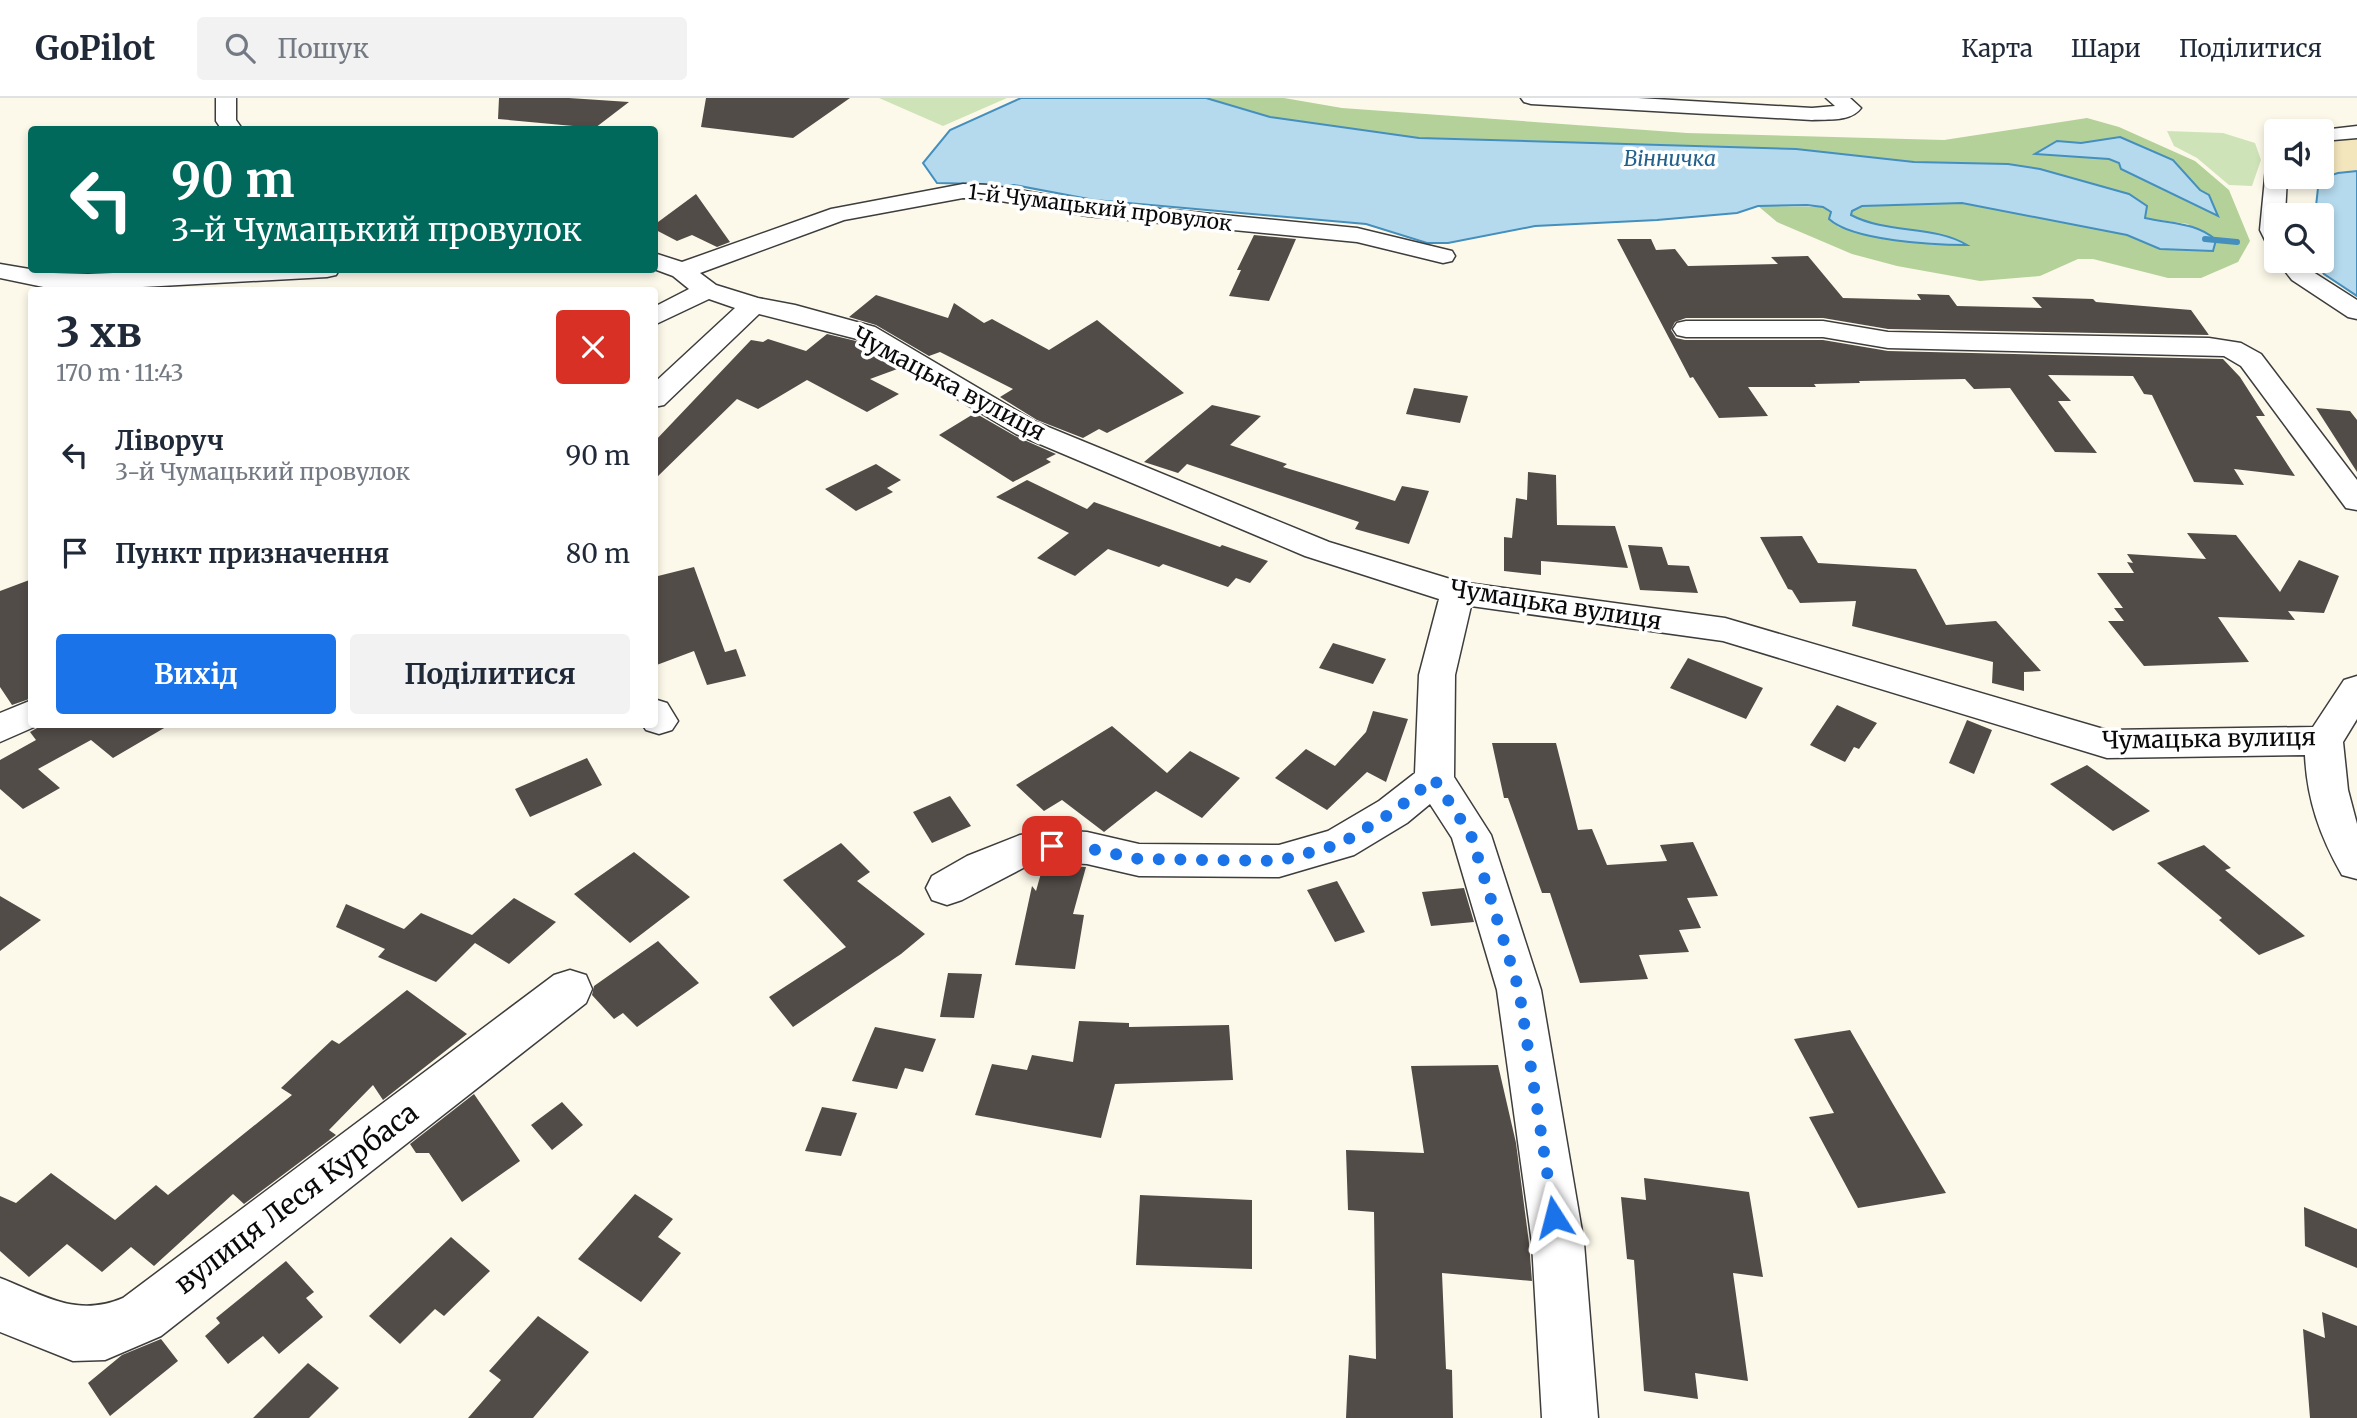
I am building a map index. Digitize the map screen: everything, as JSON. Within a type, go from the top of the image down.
[{"type":"street","points":[[226,98],[226,121],[230,126]]},
{"type":"street","points":[[1531,98],[1812,114],[1842,112],[1851,108],[1836,98]]},
{"type":"street","points":[[2334,134],[2357,132]]},
{"type":"street","name":"1-й Чумацький провулок","points":[[681,274],[839,214],[963,191],[989,192],[1088,209],[1357,235],[1443,256]]},
{"type":"street","points":[[0,271],[52,281],[88,282],[267,273]]},
{"type":"street","points":[[2299,273],[2357,311]]},
{"type":"street","points":[[658,311],[681,274]]},
{"type":"street","name":"Чумацька вулиця","points":[[681,274],[753,305],[795,313],[866,333],[1026,428],[1317,549],[1457,593],[1725,631],[2107,744],[2325,741],[2357,689]]},
{"type":"street","points":[[658,395],[753,305]]},
{"type":"street","points":[[1686,329],[1823,329],[1888,340],[2209,346],[2231,349],[2251,360],[2357,501]]},
{"type":"street","points":[[1457,593],[1437,675],[1434,779],[1471,835],[1519,990],[1558,1243],[1570,1418]]},
{"type":"street","points":[[0,730],[28,715]]},
{"type":"street","points":[[2325,741],[2326,791],[2339,836],[2357,863]]},
{"type":"street","points":[[947,888],[1020,851],[1052,846],[1087,848],[1139,859],[1279,861],[1340,844],[1393,812],[1434,779]]},
{"type":"street","name":"вулиця Леся Курбаса","points":[[0,1305],[73,1334],[105,1333],[142,1317],[570,989]]},
{"type":"green space","points":[[879,98],[1007,98],[943,126]]},
{"type":"green space","points":[[1206,98],[1284,98],[1342,108],[1687,133],[1944,140],[2087,118],[2119,127],[2195,161],[2229,190],[2250,241],[2238,262],[2201,278],[2168,278],[2093,259],[2078,259],[2040,276],[1980,281],[1897,266],[1852,254],[1777,222],[1758,206],[1823,207],[1831,213],[1838,227],[1933,245],[1965,244],[1877,226],[1851,215],[1852,211],[1862,206],[1962,203],[2127,235],[2160,249],[2213,251],[2188,224],[2144,218],[2081,181],[2040,169],[2008,164],[1914,162],[1796,149],[1419,138],[1270,117]],"holes":[[[2120,137],[2173,160],[2200,190],[2209,195],[2217,216],[2122,169],[2119,163],[2109,158],[2036,153],[2057,141],[2081,143]]]},
{"type":"green space","points":[[2167,131],[2223,133],[2255,143],[2261,160],[2252,186],[2229,185],[2197,158],[2174,146]]},
{"type":"sand","points":[[2357,135],[2357,171],[2334,175],[2334,138]]},
{"type":"water","points":[[1021,98],[1206,98],[1270,117],[1419,138],[1796,149],[1914,162],[2008,164],[2040,169],[2129,194],[2147,206],[2145,218],[2191,227],[2216,240],[2213,251],[2160,249],[2127,235],[1962,203],[1862,206],[1852,211],[1851,215],[1880,225],[1940,235],[1967,245],[1875,237],[1840,226],[1829,219],[1831,212],[1823,207],[1807,205],[1758,206],[1737,213],[1657,220],[1535,226],[1448,243],[1427,243],[1366,224],[1094,200],[1014,185],[1002,187],[937,183],[923,163],[950,130]]},
{"type":"water","points":[[2120,137],[2173,160],[2200,190],[2209,195],[2218,216],[2121,169],[2119,163],[2109,159],[2035,154],[2057,141],[2081,143]]},
{"type":"water","points":[[2357,171],[2357,296],[2323,273],[2334,273],[2334,203],[2316,203],[2318,189],[2334,189],[2334,174]]},
{"type":"building","points":[[499,98],[569,98],[629,102],[598,126],[498,119]]},
{"type":"building","points":[[706,98],[850,98],[793,138],[701,127]]},
{"type":"building","points":[[696,194],[730,242],[717,247],[692,235],[677,241],[658,231],[658,222]]},
{"type":"building","points":[[1254,235],[1296,239],[1269,301],[1229,296],[1241,270],[1237,270]]},
{"type":"building","points":[[1617,239],[1651,239],[1656,250],[1675,249],[1688,266],[1778,264],[1771,257],[1808,256],[1843,298],[1921,300],[1917,294],[1949,295],[1957,306],[2042,308],[2032,297],[2093,299],[2096,302],[2191,310],[2209,335],[1888,329],[1823,318],[1686,318],[1675,322],[1671,330],[1676,338],[1685,340],[1823,340],[1888,351],[2223,359],[2240,377],[2265,416],[2256,416],[2295,476],[2234,469],[2244,485],[2194,482],[2152,395],[2144,394],[2133,376],[2048,375],[2071,401],[2058,401],[2097,453],[2055,452],[2010,388],[1974,389],[1965,379],[1859,381],[1860,383],[1814,384],[1816,387],[1748,387],[1768,416],[1719,418],[1693,377],[1690,378]]},
{"type":"building","points":[[876,295],[948,318],[954,303],[984,323],[992,319],[1049,350],[1097,320],[1184,393],[1107,433],[1099,429],[1083,438],[1037,420],[1000,397],[1013,389],[940,352],[929,356],[876,325],[849,317]]},
{"type":"building","points":[[827,334],[856,341],[900,368],[870,379],[899,394],[867,412],[807,380],[758,409],[737,399],[658,476],[658,438],[751,340],[763,342],[768,339],[806,351]]},
{"type":"building","points":[[1414,388],[1468,396],[1460,423],[1406,414]]},
{"type":"building","points":[[1212,405],[1261,416],[1230,445],[1287,464],[1283,467],[1395,501],[1402,486],[1429,491],[1409,544],[1355,529],[1359,522],[1187,464],[1178,473],[1144,462]]},
{"type":"building","points":[[2316,408],[2350,411],[2357,420],[2357,472]]},
{"type":"building","points":[[975,413],[1015,436],[1056,454],[1046,459],[1051,462],[1013,482],[939,435]]},
{"type":"building","points":[[876,464],[901,480],[887,488],[893,492],[856,511],[825,489]]},
{"type":"building","points":[[1528,472],[1556,475],[1557,525],[1615,526],[1628,568],[1541,561],[1541,575],[1504,571],[1504,537],[1512,538],[1516,498],[1527,500]]},
{"type":"building","points":[[1027,480],[1087,509],[1094,502],[1220,547],[1222,545],[1268,561],[1250,583],[1236,578],[1228,587],[1163,564],[1159,567],[1108,549],[1075,576],[1037,558],[1069,533],[996,497]]},
{"type":"building","points":[[2187,533],[2236,535],[2280,592],[2299,560],[2339,576],[2324,613],[2288,611],[2295,620],[2218,617],[2249,662],[2144,666],[2108,621],[2124,621],[2114,608],[2123,608],[2097,573],[2134,573],[2127,562],[2133,563],[2127,554],[2206,559]]},
{"type":"building","points":[[1802,536],[1818,563],[1916,569],[1946,625],[1996,621],[2041,671],[2024,672],[2024,691],[1992,683],[1993,662],[1852,626],[1856,601],[1800,603],[1792,590],[1788,589],[1760,537]]},
{"type":"building","points":[[1628,545],[1662,547],[1668,565],[1689,566],[1698,593],[1640,590]]},
{"type":"building","points":[[694,567],[725,652],[736,649],[746,676],[707,685],[694,651],[658,664],[658,576]]},
{"type":"building","points":[[28,580],[28,699],[12,705],[0,687],[0,591]]},
{"type":"building","points":[[1333,643],[1386,659],[1373,684],[1319,668]]},
{"type":"building","points":[[1688,658],[1763,688],[1746,719],[1670,688]]},
{"type":"building","points":[[1837,705],[1877,723],[1859,749],[1854,747],[1845,762],[1810,745]]},
{"type":"building","points":[[1373,711],[1408,719],[1386,782],[1367,772],[1327,810],[1275,778],[1306,749],[1335,766],[1366,732]]},
{"type":"building","points":[[1967,720],[1992,730],[1974,774],[1949,763]]},
{"type":"building","points":[[1112,726],[1167,773],[1190,751],[1240,778],[1202,818],[1156,791],[1104,832],[1062,800],[1044,811],[1016,785]]},
{"type":"building","points":[[37,728],[164,728],[113,758],[91,740],[38,769],[60,788],[23,809],[0,789],[0,760],[36,740],[30,732]]},
{"type":"building","points":[[1492,743],[1556,743],[1578,830],[1592,829],[1607,865],[1667,861],[1660,845],[1693,842],[1718,896],[1687,898],[1701,928],[1679,930],[1689,952],[1639,955],[1648,979],[1580,983],[1550,893],[1542,893],[1508,798],[1504,798]]},
{"type":"building","points":[[587,758],[602,785],[530,817],[515,789]]},
{"type":"building","points":[[2087,765],[2150,811],[2113,831],[2050,784]]},
{"type":"building","points":[[950,796],[971,826],[932,843],[913,812]]},
{"type":"building","points":[[841,843],[870,872],[857,881],[925,934],[901,954],[793,1027],[769,997],[846,947],[783,880]]},
{"type":"building","points":[[2204,845],[2231,868],[2225,870],[2305,936],[2259,955],[2219,920],[2222,918],[2157,863]]},
{"type":"building","points":[[634,852],[690,897],[630,943],[574,894]]},
{"type":"building","points":[[1043,866],[1086,867],[1073,914],[1084,915],[1075,969],[1015,965],[1032,886],[1036,891]]},
{"type":"building","points":[[1337,881],[1365,932],[1335,942],[1307,890]]},
{"type":"building","points":[[1464,888],[1474,922],[1431,926],[1422,892]]},
{"type":"building","points":[[0,896],[41,920],[0,951]]},
{"type":"building","points":[[514,898],[556,922],[509,964],[475,943],[436,982],[378,957],[385,949],[336,927],[346,904],[404,929],[421,913],[472,935]]},
{"type":"building","points":[[658,941],[699,983],[637,1027],[623,1013],[614,1019],[592,995],[594,986]]},
{"type":"building","points":[[948,973],[982,974],[974,1018],[940,1017]]},
{"type":"building","points":[[407,990],[467,1034],[383,1100],[373,1085],[329,1130],[336,1135],[244,1204],[233,1194],[154,1266],[131,1247],[102,1272],[67,1244],[29,1277],[0,1251],[0,1196],[16,1203],[51,1173],[115,1220],[156,1185],[168,1195],[292,1095],[281,1088],[332,1040],[339,1044]]},
{"type":"building","points":[[1079,1021],[1129,1023],[1129,1027],[1229,1025],[1233,1080],[1115,1084],[1101,1138],[975,1115],[992,1064],[1027,1070],[1032,1055],[1073,1062]]},
{"type":"building","points":[[875,1027],[936,1039],[923,1072],[905,1068],[897,1089],[852,1081]]},
{"type":"building","points":[[1850,1030],[1946,1193],[1858,1208],[1809,1117],[1834,1113],[1794,1039]]},
{"type":"building","points":[[1498,1065],[1516,1143],[1532,1281],[1442,1273],[1446,1369],[1452,1370],[1453,1418],[1346,1418],[1349,1355],[1376,1359],[1374,1212],[1348,1210],[1346,1150],[1424,1153],[1411,1066]]},
{"type":"building","points":[[474,1094],[520,1161],[462,1202],[429,1153],[416,1153],[410,1144]]},
{"type":"building","points":[[562,1102],[583,1125],[552,1150],[531,1125]]},
{"type":"building","points":[[822,1107],[857,1113],[841,1156],[805,1151]]},
{"type":"building","points":[[1644,1178],[1749,1192],[1763,1277],[1733,1273],[1748,1381],[1695,1373],[1698,1399],[1644,1391],[1634,1260],[1627,1259],[1621,1197],[1646,1200]]},
{"type":"building","points":[[635,1194],[673,1219],[658,1237],[681,1253],[641,1302],[578,1259]]},
{"type":"building","points":[[1140,1195],[1252,1200],[1252,1269],[1136,1265]]},
{"type":"building","points":[[2304,1207],[2357,1229],[2357,1268],[2305,1246]]},
{"type":"building","points":[[451,1237],[490,1271],[444,1316],[435,1309],[400,1344],[369,1316]]},
{"type":"building","points":[[286,1261],[314,1292],[306,1298],[323,1317],[279,1354],[263,1336],[228,1364],[205,1336],[220,1323],[216,1318]]},
{"type":"building","points":[[2322,1312],[2357,1326],[2357,1418],[2310,1418],[2303,1329],[2325,1338]]},
{"type":"building","points":[[538,1316],[589,1352],[533,1418],[468,1418],[501,1380],[489,1371]]},
{"type":"building","points":[[161,1339],[178,1361],[110,1416],[88,1383],[122,1355]]},
{"type":"building","points":[[308,1363],[339,1388],[309,1418],[253,1418]]},
{"type":"waterway","name":"Вінничка","points":[[2205,239],[2237,242]]},
{"type":"route","points":[[1052,846],[1087,848],[1139,859],[1279,861],[1340,844],[1393,812],[1434,779],[1471,835],[1519,990],[1554,1217]]}]
